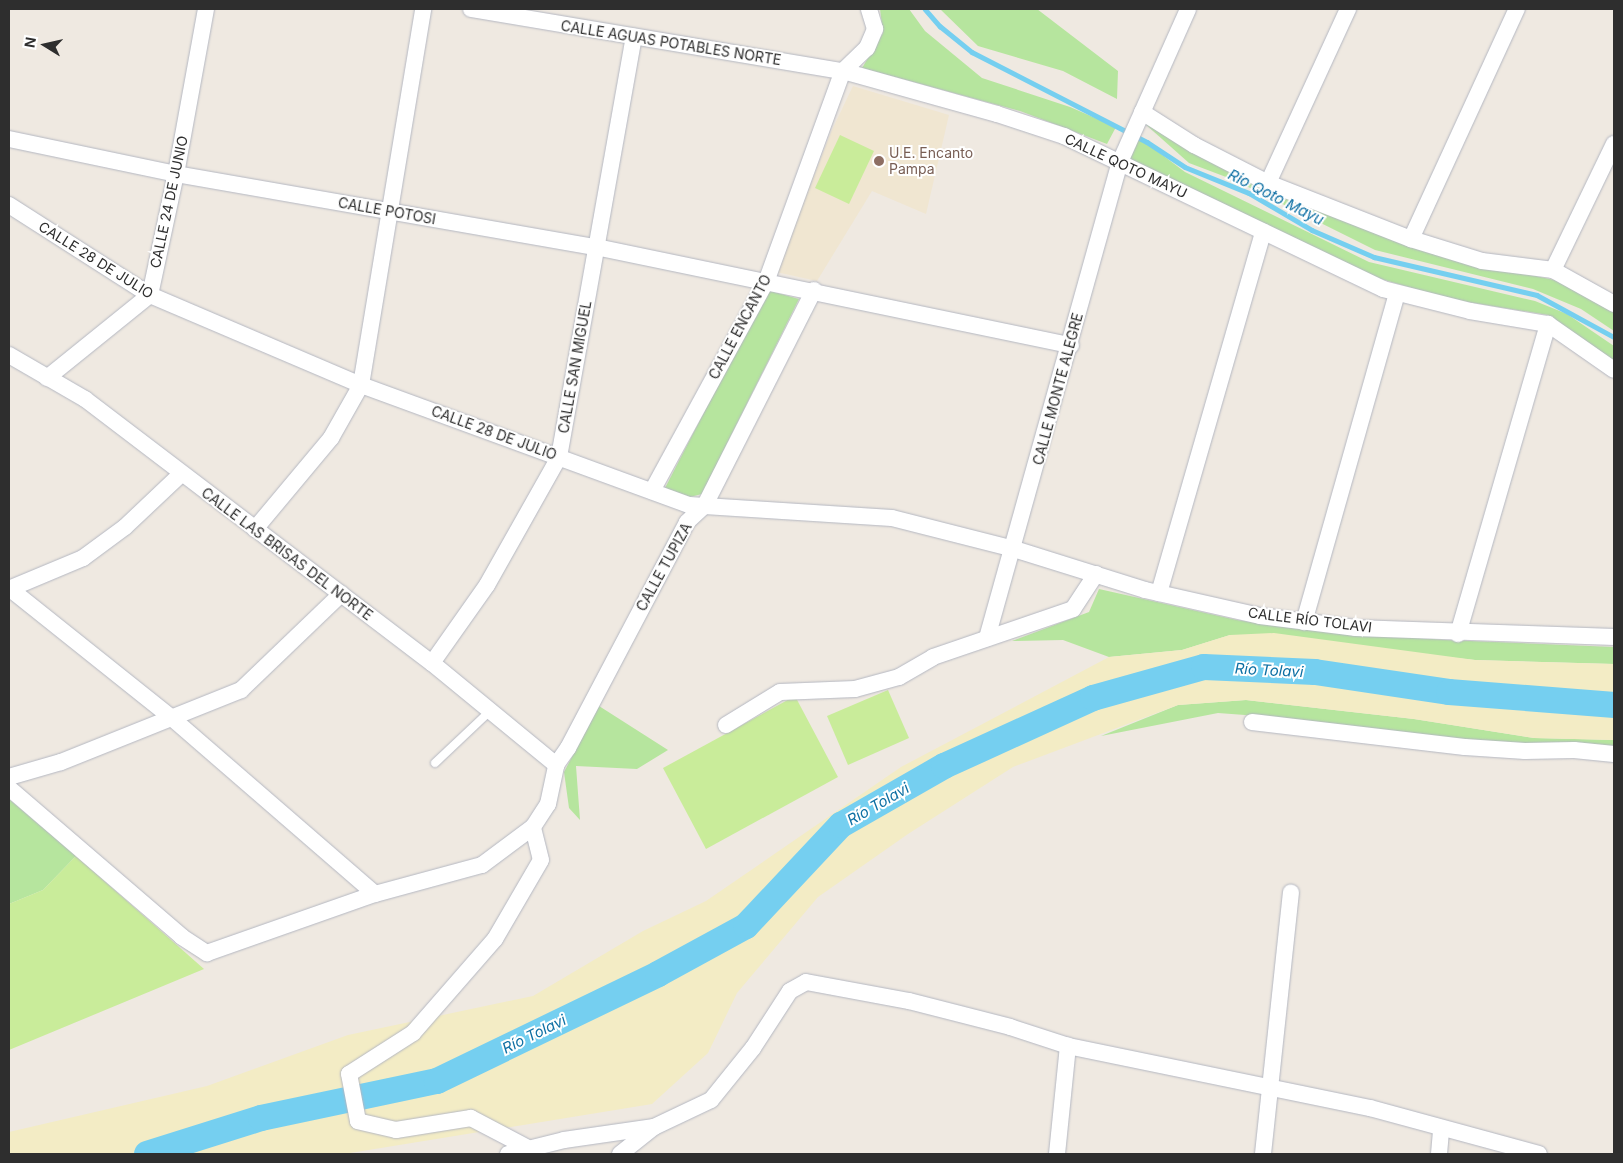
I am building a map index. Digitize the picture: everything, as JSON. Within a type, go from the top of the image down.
[{"type":"street","name":"CALLE 24 DE JUNIO","points":[[150,295],[176,174],[206,9]]},
{"type":"street","points":[[255,530],[331,438],[361,385],[388,212],[423,9]]},
{"type":"street","name":"CALLE AGUAS POTABLES NORTE","points":[[471,9],[843,71]]},
{"type":"street","points":[[843,71],[868,48],[875,29],[869,9]]},
{"type":"street","name":"CALLE MONTE ALEGRE","points":[[987,638],[1014,549],[1127,140],[1188,9]]},
{"type":"street","points":[[1268,182],[1348,9]]},
{"type":"street","points":[[1411,239],[1517,9]]},
{"type":"street","name":"CALLE SAN MIGUEL","points":[[432,663],[487,585],[559,457],[634,37]]},
{"type":"street","name":"CALLE QOTO MAYU","points":[[843,71],[996,114],[1064,136],[1397,294],[1548,324]]},
{"type":"street","name":"CALLE ENCANTO","points":[[652,491],[766,282],[843,71]]},
{"type":"street","points":[[1139,117],[1215,157],[1268,182],[1411,239],[1482,261],[1553,270],[1614,304]]},
{"type":"street","name":"CALLE POTOSI","points":[[9,139],[176,174],[596,247],[814,290],[1071,345]]},
{"type":"street","points":[[1553,270],[1614,144]]},
{"type":"street","name":"CALLE 28 DE JULIO","points":[[9,205],[150,295],[361,385],[689,505],[892,518],[1014,549]]},
{"type":"street","points":[[1159,593],[1263,232]]},
{"type":"street","name":"CALLE TUPIZA","points":[[556,765],[568,748],[687,522],[705,505],[814,290]]},
{"type":"street","points":[[1304,622],[1397,294]]},
{"type":"street","points":[[47,378],[150,295]]},
{"type":"street","points":[[1458,634],[1548,324],[1614,370]]},
{"type":"street","name":"CALLE LAS BRISAS DEL NORTE","points":[[9,355],[85,399],[180,474],[432,663],[556,765]]},
{"type":"street","points":[[180,474],[125,527],[83,558],[9,589],[173,719],[375,894]]},
{"type":"street","name":"CALLE RÍO TOLAVI","points":[[1014,549],[1159,593],[1260,616],[1304,622],[1458,634],[1613,634]]},
{"type":"street","points":[[726,725],[780,692],[855,689],[899,677],[933,658],[1073,609],[1096,574]]},
{"type":"street","points":[[9,777],[61,762],[173,719],[241,690],[341,594]]},
{"type":"street","points":[[1252,722],[1465,747],[1525,751],[1574,750],[1614,754]]},
{"type":"street","points":[[9,788],[182,937],[207,953],[226,950],[375,894],[482,865],[533,827],[548,804],[556,765]]},
{"type":"street","points":[[530,1149],[471,1118],[396,1130],[358,1121],[349,1074],[414,1033],[495,939],[541,860],[533,827]]},
{"type":"street","points":[[1263,1154],[1291,892]]},
{"type":"street","points":[[620,1154],[654,1127],[711,1100],[753,1048],[790,991],[806,982],[918,1004],[1010,1027],[1068,1046],[1370,1108],[1441,1129],[1539,1154]]},
{"type":"street","points":[[1057,1154],[1068,1046]]},
{"type":"street","points":[[508,1154],[564,1140],[654,1127]]},
{"type":"street","points":[[1439,1154],[1441,1129]]},
{"type":"lane","points":[[435,763],[490,711]]},
{"type":"shaded area","name":"U.E. Encanto Pampa","points":[[853,86],[949,115],[926,214],[872,191],[817,281],[776,272],[831,132]]},
{"type":"green space","points":[[880,9],[909,9],[925,31],[982,78],[1070,107],[1116,127],[1107,144],[1020,111],[862,68],[883,33]]},
{"type":"green space","points":[[940,9],[1037,9],[1118,71],[1117,99],[1063,71],[978,46]]},
{"type":"green space","points":[[1144,123],[1246,179],[1474,263],[1559,281],[1614,310],[1614,331],[1581,309],[1533,289],[1375,250],[1234,180],[1189,163]]},
{"type":"green space","points":[[840,135],[874,151],[849,204],[815,188]]},
{"type":"green space","points":[[1137,136],[1185,172],[1369,262],[1535,301],[1567,314],[1614,346],[1614,361],[1548,315],[1449,299],[1371,276],[1128,160]]},
{"type":"green space","points":[[767,290],[799,299],[702,494],[690,497],[665,488]]},
{"type":"green space","points":[[1099,589],[1237,620],[1300,629],[1446,640],[1614,647],[1614,664],[1475,660],[1230,635],[1182,650],[1109,657],[1063,640],[1012,641],[1089,612]]},
{"type":"green space","points":[[888,690],[909,738],[848,765],[827,716]]},
{"type":"green space","points":[[795,696],[838,777],[706,849],[663,768]]},
{"type":"green space","points":[[1246,700],[1414,719],[1534,738],[1614,740],[1614,748],[1528,746],[1385,733],[1286,718],[1218,713],[1101,736],[1178,705]]},
{"type":"green space","points":[[599,706],[668,750],[637,769],[576,766],[580,820],[569,808],[564,772]]},
{"type":"green space","points":[[9,799],[76,856],[43,890],[9,904]]},
{"type":"green space","points":[[76,856],[204,969],[9,1050],[9,904],[43,890]]},
{"type":"sand","points":[[1274,633],[1475,660],[1614,664],[1614,740],[1534,738],[1414,719],[1246,700],[1178,705],[1013,767],[908,834],[818,897],[737,993],[708,1053],[652,1104],[344,1154],[9,1154],[9,1132],[207,1086],[348,1035],[533,996],[643,931],[706,901],[901,767],[1109,657],[1182,650],[1230,635]]},
{"type":"waterway","name":"Rio Qoto Mayu","points":[[925,9],[940,26],[972,52],[1147,142],[1185,167],[1249,193],[1312,230],[1374,257],[1537,295],[1614,337]]},
{"type":"waterway","name":"Río Tolavi","points":[[147,1154],[261,1118],[437,1081],[658,974],[746,926],[841,825],[944,766],[1093,698],[1204,667],[1315,672],[1449,692],[1614,705]]},
{"type":"place","name":"U.E. Encanto Pampa","points":[[879,161]]}]
